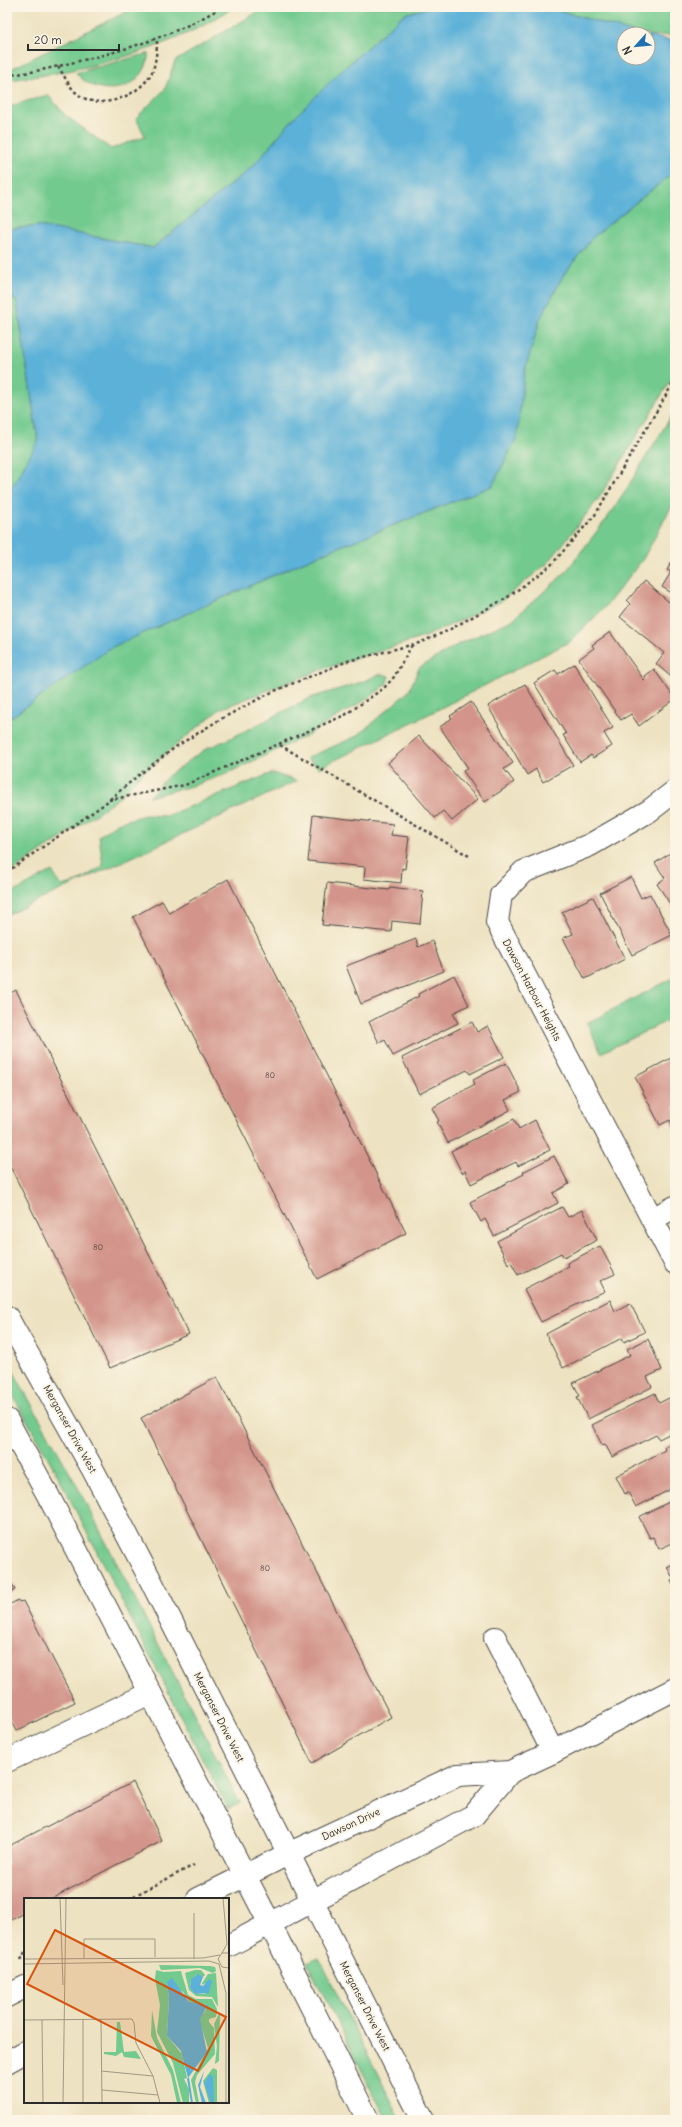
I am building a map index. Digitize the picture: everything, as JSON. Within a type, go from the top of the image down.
[{"type":"street","name":"Dawson Harbour Heights","points":[[675,791],[649,812],[590,845],[523,872],[501,895],[497,922],[675,1263]]},
{"type":"street","points":[[652,1219],[675,1207]]},
{"type":"street","name":"Merganser Drive West","points":[[7,1317],[92,1468],[423,2120]]},
{"type":"street","points":[[7,1420],[50,1499],[270,1924],[368,2120]]},
{"type":"street","points":[[495,1638],[553,1752]]},
{"type":"street","name":"Dawson Drive","points":[[200,1898],[288,1854],[458,1775],[510,1772],[553,1752],[675,1688]]},
{"type":"street","points":[[7,1761],[150,1692]]},
{"type":"street","name":"Dawson Drive","points":[[229,1945],[312,1903],[474,1815],[510,1772]]},
{"type":"street","points":[[7,1996],[24,1988]]},
{"type":"street","points":[[7,2062],[24,2053]]},
{"type":"path","points":[[7,75],[58,66],[128,50],[205,18],[222,7]]},
{"type":"path","points":[[58,66],[70,87],[83,98],[97,102],[112,100],[130,95],[143,84],[152,71],[156,56],[157,39]]},
{"type":"path","points":[[7,872],[109,800],[177,746],[246,705],[348,661],[412,644],[447,631],[471,619],[508,597],[551,565],[595,515],[675,380]]},
{"type":"path","points":[[109,800],[185,785],[332,722],[364,703],[384,688],[394,676],[412,644]]},
{"type":"path","points":[[280,745],[469,856]]},
{"type":"path","points":[[130,1898],[194,1865]]},
{"type":"path","points":[[20,1964],[24,1954]]},
{"type":"green space","points":[[136,7],[234,7],[199,28],[173,40],[127,56],[78,69],[7,80],[7,71]]},
{"type":"green space","points":[[266,7],[431,7],[404,14],[339,73],[293,119],[253,166],[153,248],[39,226],[7,229],[7,107],[48,95],[65,115],[111,149],[145,136],[136,118],[165,89],[175,61]]},
{"type":"green space","points":[[547,7],[675,7],[675,35],[656,36],[656,26],[616,26],[616,27]]},
{"type":"green space","points":[[149,53],[146,66],[139,77],[122,87],[112,89],[102,88],[84,80],[76,73]]},
{"type":"green space","points":[[675,171],[675,373],[599,498],[548,563],[500,602],[424,637],[323,669],[220,709],[147,769],[115,801],[7,875],[7,720],[112,647],[326,552],[492,486],[517,437],[524,374],[540,319],[564,274],[593,237]]},
{"type":"green space","points":[[7,293],[17,302],[38,442],[7,496]]},
{"type":"green space","points":[[675,410],[675,500],[643,559],[606,606],[571,641],[433,712],[319,768],[307,758],[357,736],[409,691],[419,668],[457,645],[512,620],[564,574],[614,509]]},
{"type":"green space","points":[[381,674],[389,676],[386,685],[370,697],[306,736],[228,773],[195,785],[149,797],[168,776],[204,750],[310,698],[362,682]]},
{"type":"green space","points":[[272,773],[297,781],[7,915],[7,896],[52,871],[61,886],[77,882],[103,866],[99,836],[117,823],[145,815],[166,816]]},
{"type":"green space","points":[[675,977],[675,1017],[601,1053],[587,1023]]},
{"type":"green space","points":[[7,1360],[77,1486],[240,1803],[228,1809],[56,1472],[7,1385]]},
{"type":"green space","points":[[319,1958],[401,2120],[387,2120],[307,1963]]},
{"type":"water","points":[[431,7],[547,7],[616,27],[616,66],[656,66],[656,37],[675,41],[675,171],[593,237],[564,274],[540,319],[524,374],[517,437],[492,486],[326,552],[112,647],[7,720],[7,496],[38,441],[17,302],[7,293],[7,229],[39,226],[153,248],[253,166],[293,119],[339,73],[404,14]]},
{"type":"building","points":[[675,556],[675,595],[662,587],[671,572],[667,570]]},
{"type":"building","points":[[644,581],[675,607],[675,680],[656,664],[664,653],[620,617],[630,604],[627,601]]},
{"type":"building","points":[[610,632],[644,680],[646,678],[645,676],[654,669],[675,699],[639,726],[631,714],[621,720],[579,659],[594,648],[592,645]]},
{"type":"building","points":[[574,664],[613,728],[604,733],[612,746],[593,758],[591,755],[580,762],[563,735],[566,734],[534,683],[555,670],[558,674]]},
{"type":"building","points":[[525,684],[573,765],[543,782],[536,769],[527,775],[488,706]]},
{"type":"building","points":[[471,702],[513,763],[504,769],[514,782],[485,802],[463,771],[468,768],[440,727],[452,718],[450,716]]},
{"type":"building","points":[[419,736],[478,799],[452,821],[443,811],[435,818],[388,763]]},
{"type":"building","points":[[313,815],[393,824],[391,835],[409,837],[405,869],[402,868],[401,883],[364,879],[365,867],[308,861]]},
{"type":"building","points":[[675,850],[675,911],[657,884],[665,878],[655,863]]},
{"type":"building","points":[[631,877],[641,898],[650,894],[672,935],[632,955],[600,893]]},
{"type":"building","points":[[228,879],[406,1233],[317,1279],[133,917],[162,901],[169,913]]},
{"type":"building","points":[[327,883],[389,890],[390,887],[423,891],[420,924],[392,921],[391,932],[322,925]]},
{"type":"building","points":[[593,897],[625,959],[585,979],[563,938],[573,934],[562,912]]},
{"type":"building","points":[[416,939],[418,947],[432,941],[444,971],[361,1004],[346,966]]},
{"type":"building","points":[[454,975],[469,1005],[453,1013],[458,1023],[393,1056],[385,1040],[379,1043],[369,1022],[419,996],[418,994]]},
{"type":"building","points":[[16,990],[189,1334],[110,1368],[7,1160],[7,995]]},
{"type":"building","points":[[472,1022],[477,1032],[488,1026],[504,1057],[470,1074],[467,1070],[419,1094],[402,1058]]},
{"type":"building","points":[[675,1056],[675,1131],[670,1120],[660,1125],[635,1077]]},
{"type":"building","points":[[506,1063],[521,1092],[505,1100],[510,1110],[448,1143],[437,1122],[439,1121],[432,1108],[475,1084],[473,1080]]},
{"type":"building","points":[[514,1119],[519,1129],[535,1120],[550,1150],[518,1166],[516,1162],[471,1184],[465,1171],[462,1173],[451,1151]]},
{"type":"building","points":[[554,1156],[569,1184],[553,1193],[558,1203],[494,1236],[485,1219],[481,1222],[470,1202],[524,1174],[523,1172]]},
{"type":"building","points":[[562,1207],[568,1217],[582,1210],[597,1240],[564,1257],[561,1253],[518,1275],[511,1262],[508,1264],[497,1241]]},
{"type":"building","points":[[600,1246],[615,1274],[600,1281],[605,1291],[541,1322],[524,1289],[569,1266],[567,1263]]},
{"type":"building","points":[[610,1300],[615,1311],[630,1303],[645,1332],[624,1342],[622,1338],[563,1368],[546,1334]]},
{"type":"building","points":[[648,1339],[662,1370],[647,1377],[652,1387],[588,1419],[577,1397],[580,1396],[573,1383],[630,1355],[627,1349]]},
{"type":"building","points":[[217,1377],[391,1717],[312,1763],[141,1418]]},
{"type":"building","points":[[655,1393],[659,1403],[675,1395],[675,1431],[659,1439],[656,1435],[612,1457],[605,1444],[602,1445],[592,1425]]},
{"type":"building","points":[[675,1441],[675,1487],[636,1507],[628,1492],[625,1494],[616,1476],[665,1450],[664,1447]]},
{"type":"building","points":[[675,1499],[675,1542],[659,1549],[653,1537],[650,1538],[639,1517]]},
{"type":"building","points":[[675,1563],[675,1589],[671,1581],[674,1580],[667,1567]]},
{"type":"building","points":[[7,1574],[15,1590],[7,1595]]},
{"type":"building","points":[[18,1600],[19,1602],[23,1601],[75,1702],[16,1731],[7,1713],[7,1606]]},
{"type":"building","points":[[133,1782],[162,1841],[53,1898],[24,1898],[24,1914],[7,1922],[7,1847]]}]
